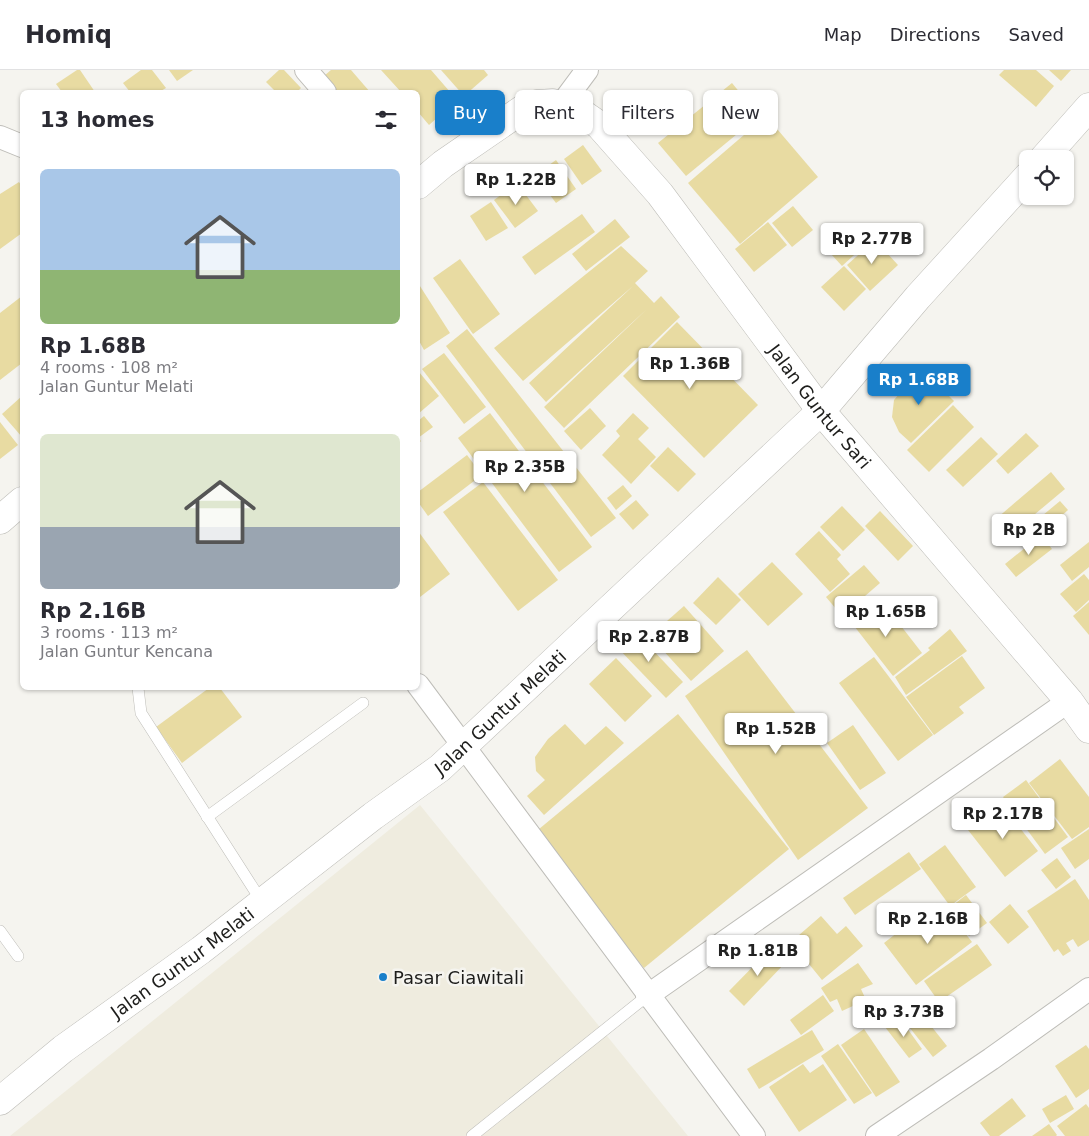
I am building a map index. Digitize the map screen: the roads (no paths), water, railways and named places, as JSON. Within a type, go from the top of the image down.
[{"type":"street","points":[[306,70],[322,90]]},
{"type":"street","points":[[572,90],[587,70]]},
{"type":"street","points":[[1051,150],[1089,106]]},
{"type":"street","name":"Jalan Guntur Sari","points":[[420,183],[443,164],[515,114]]},
{"type":"street","name":"Jalan Guntur Sari","points":[[593,121],[599,125],[660,194],[821,411],[1069,701],[1089,729]]},
{"type":"street","points":[[0,137],[20,145]]},
{"type":"street","name":"Jalan Guntur Melati","points":[[0,1101],[63,1049],[201,950],[440,768],[821,411],[918,297],[1019,186]]},
{"type":"street","points":[[0,520],[20,503]]},
{"type":"street","points":[[420,688],[647,996],[754,1136]]},
{"type":"street","points":[[647,996],[1069,701]]},
{"type":"street","points":[[877,1136],[991,1059],[1089,989]]},
{"type":"lane","points":[[138,690],[141,713],[262,902]]},
{"type":"lane","points":[[207,817],[362,703]]},
{"type":"lane","points":[[0,931],[18,956]]},
{"type":"lane","points":[[472,1136],[647,996]]},
{"type":"place","name":"Pasar Ciawitali","points":[[383,977]]}]
